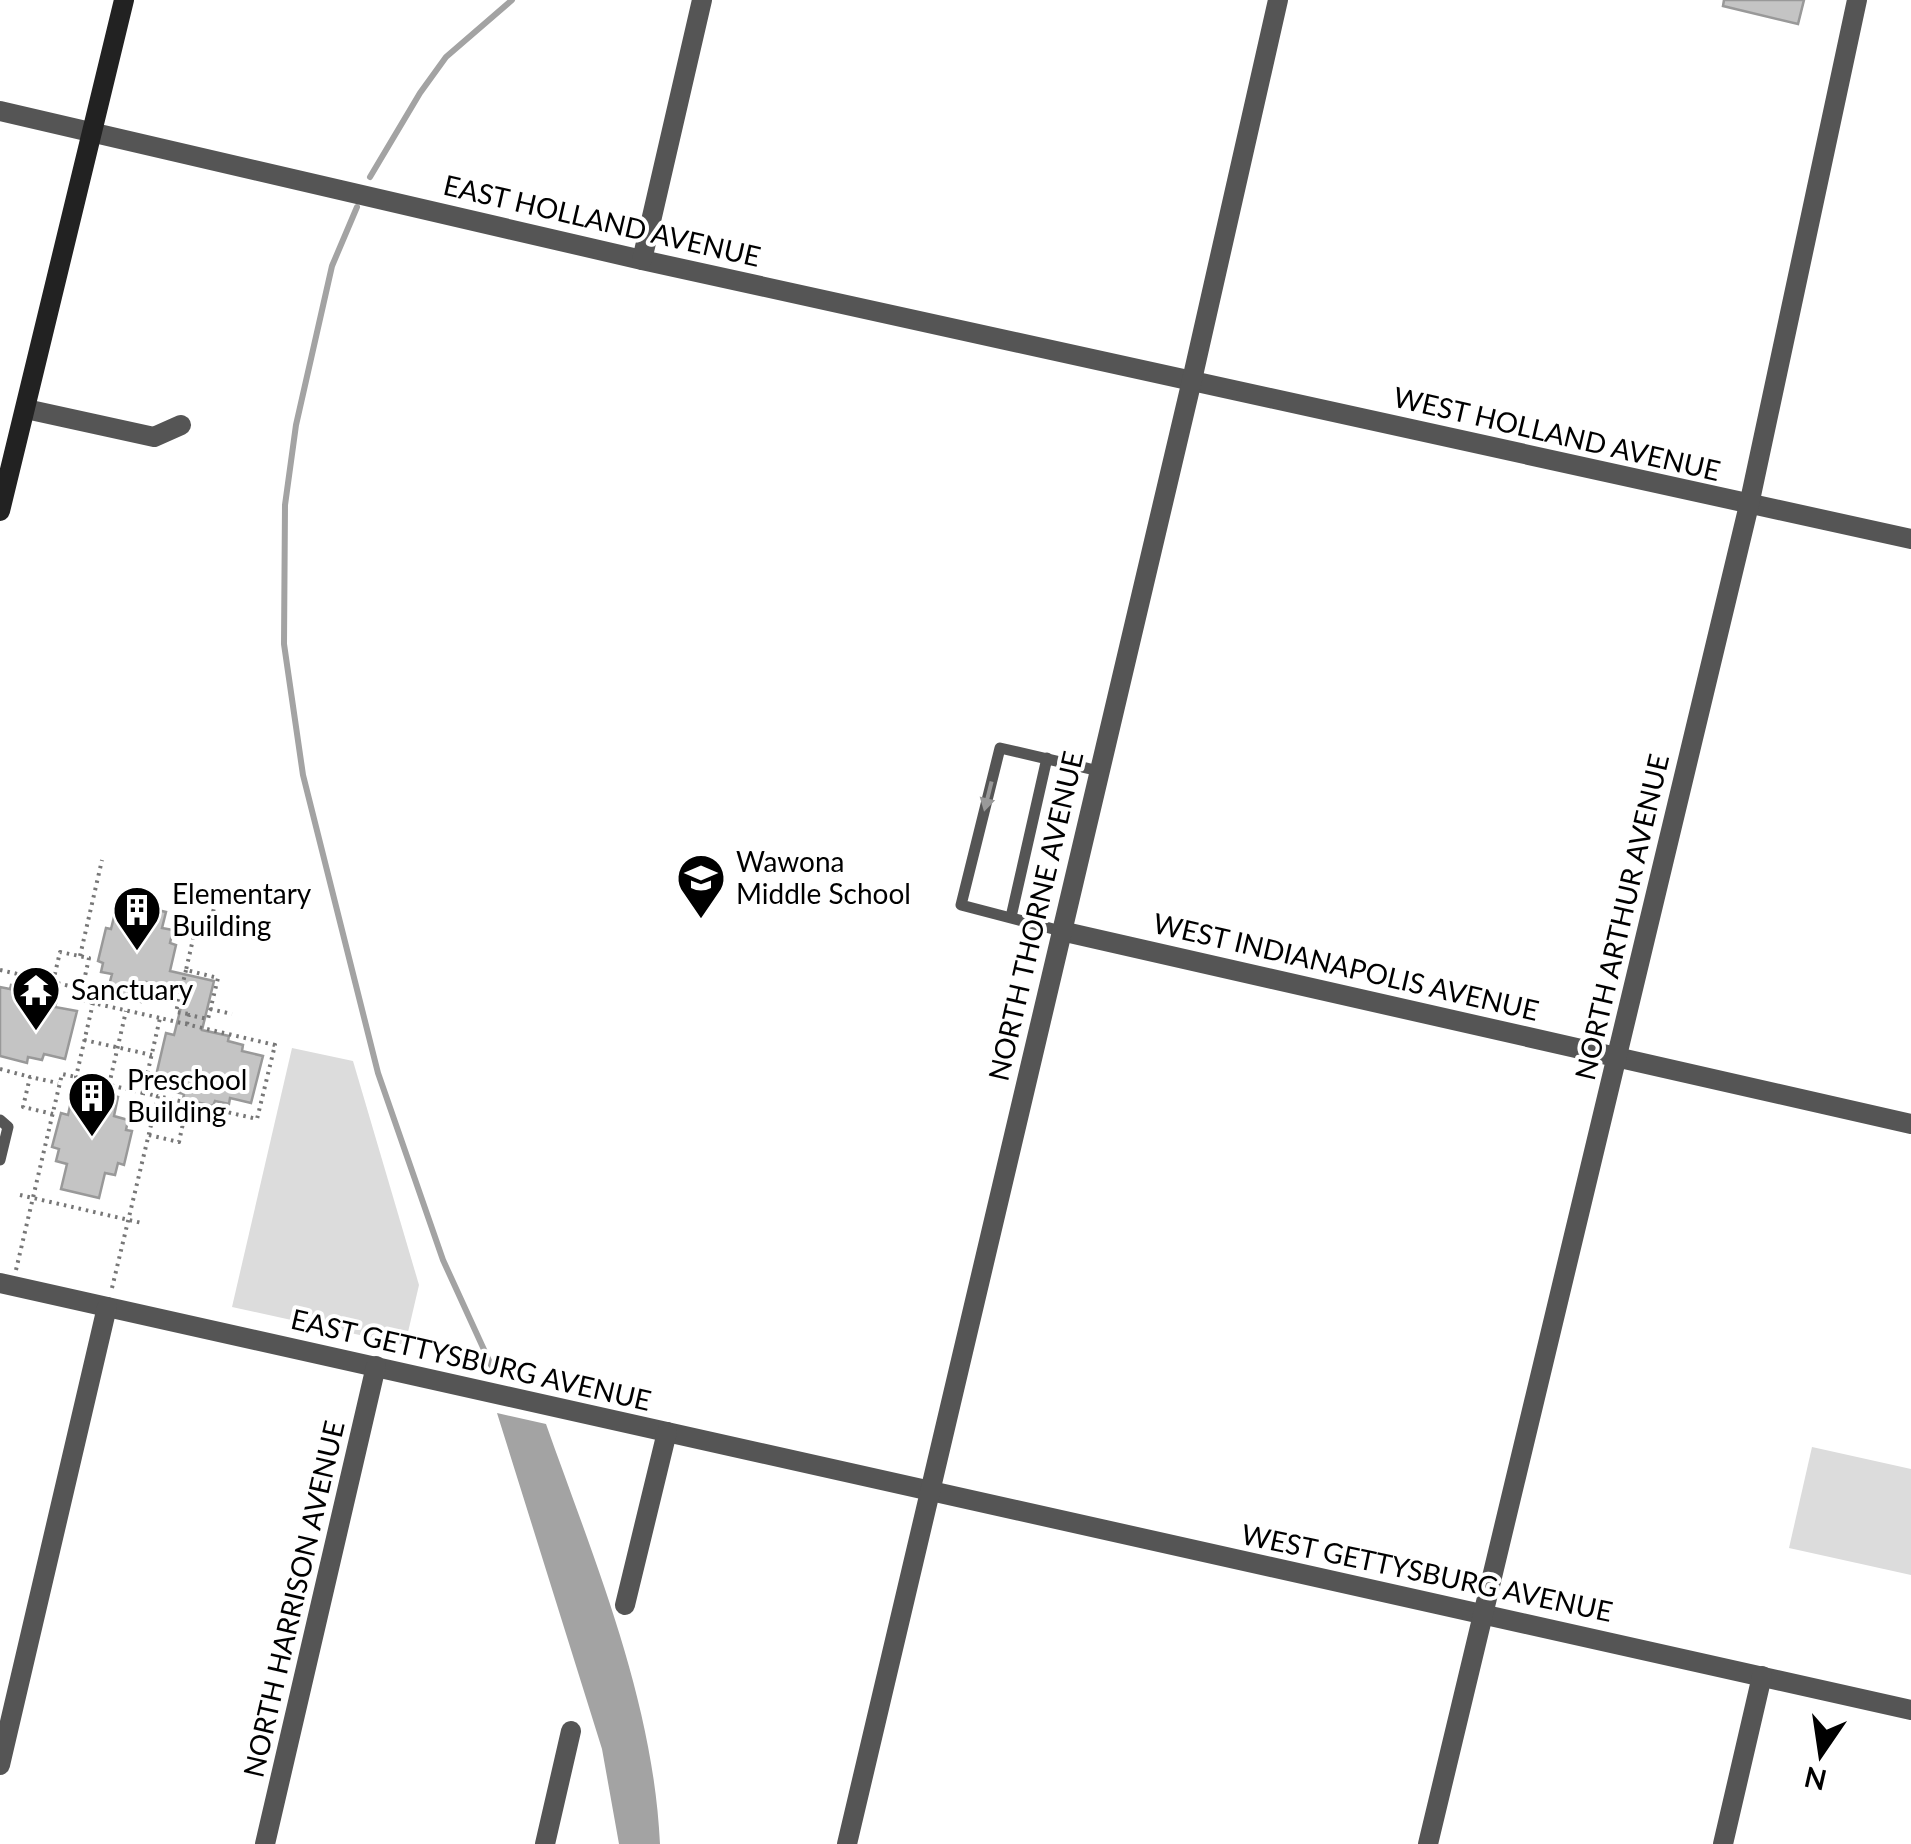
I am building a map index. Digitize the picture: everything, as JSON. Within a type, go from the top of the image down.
[{"type":"main road","points":[[0,511],[9,434],[26,410],[124,0]]},
{"type":"street","points":[[642,260],[702,0]]},
{"type":"street","name":"NORTH THORNE AVENUE","points":[[847,1844],[1278,0]]},
{"type":"street","name":"NORTH ARTHUR AVENUE","points":[[1428,1844],[1748,505],[1857,0]]},
{"type":"street","name":"EAST HOLLAND AVENUE","points":[[0,112],[642,260],[1192,380]]},
{"type":"street","name":"WEST HOLLAND AVENUE","points":[[1192,380],[1911,539]]},
{"type":"street","points":[[26,410],[154,437],[181,425]]},
{"type":"street","name":"WEST INDIANAPOLIS AVENUE","points":[[1061,930],[1911,1124]]},
{"type":"street","name":"EAST GETTYSBURG AVENUE","points":[[6,1284],[930,1492]]},
{"type":"street","points":[[0,1765],[108,1307]]},
{"type":"street","name":"NORTH HARRISON AVENUE","points":[[265,1844],[376,1366]]},
{"type":"street","points":[[625,1605],[667,1432]]},
{"type":"street","name":"WEST GETTYSBURG AVENUE","points":[[930,1492],[1911,1710]]},
{"type":"street","points":[[1723,1844],[1762,1676]]},
{"type":"street","points":[[545,1844],[572,1731]]},
{"type":"lane","points":[[1061,930],[961,904],[1000,748],[1099,771]]},
{"type":"lane","points":[[1010,918],[1046,758]]},
{"type":"lane","points":[[0,1120],[8,1127],[0,1160]]},
{"type":"path","points":[[80,956],[102,860]]},
{"type":"path","points":[[186,970],[218,978],[208,1019],[176,1012],[196,926],[209,929],[218,887]]},
{"type":"path","points":[[6,1284],[33,1198],[62,1074],[257,1119],[275,1045],[80,999],[89,958],[60,952],[53,982]]},
{"type":"path","points":[[0,970],[82,989]]},
{"type":"path","points":[[76,1077],[93,1003]]},
{"type":"path","points":[[210,1009],[232,1014]]},
{"type":"path","points":[[109,1085],[126,1010]]},
{"type":"path","points":[[187,1025],[189,1014]]},
{"type":"path","points":[[143,1093],[160,1018]]},
{"type":"path","points":[[84,1040],[152,1056]]},
{"type":"path","points":[[0,1070],[60,1084]]},
{"type":"path","points":[[30,1076],[23,1107],[53,1114]]},
{"type":"path","points":[[108,1307],[158,1096]]},
{"type":"path","points":[[149,1136],[178,1142],[186,1114],[156,1107]]},
{"type":"path","points":[[20,1195],[142,1223]]},
{"type":"shaded area","points":[[292,1048],[353,1061],[419,1285],[405,1345],[232,1307]]},
{"type":"shaded area","points":[[497,1413],[546,1424],[634,1683],[655,1790],[660,1844],[619,1844],[602,1749]]},
{"type":"shaded area","points":[[1812,1447],[1911,1469],[1911,1575],[1789,1548]]},
{"type":"building","points":[[1724,0],[1804,0],[1798,24],[1723,6]]},
{"type":"building","points":[[128,903],[166,912],[162,928],[173,930],[170,943],[176,945],[170,971],[214,981],[202,1030],[229,1036],[228,1041],[243,1045],[242,1051],[263,1056],[251,1103],[230,1098],[229,1104],[215,1101],[213,1106],[183,1099],[184,1094],[171,1091],[172,1085],[155,1080],[166,1033],[174,1035],[185,991],[146,982],[141,1002],[107,993],[112,974],[101,972],[103,963],[98,961],[106,928],[111,929],[114,917],[125,919]]},
{"type":"building","name":"Sanctuary","points":[[11,985],[44,993],[43,997],[57,1000],[55,1007],[77,1011],[65,1059],[44,1054],[42,1060],[28,1057],[27,1063],[0,1056],[0,987],[10,989]]},
{"type":"building","name":"Preschool Building","points":[[84,1089],[118,1097],[114,1116],[128,1120],[126,1130],[132,1131],[124,1165],[118,1163],[115,1175],[105,1173],[99,1198],[61,1189],[67,1164],[56,1161],[59,1149],[52,1147],[61,1113],[68,1115],[70,1106],[80,1108]]},
{"type":"waterway","points":[[370,177],[446,57],[512,0]]},
{"type":"waterway","points":[[357,207],[332,266],[296,425],[285,505],[284,644],[303,775],[378,1073],[443,1260],[491,1365]]},
{"type":"place","name":"Wawona Middle School","points":[[701,920]]},
{"type":"place","name":"Elementary Building","points":[[137,952]]},
{"type":"place","name":"Sanctuary","points":[[36,1032]]},
{"type":"place","name":"Preschool Building","points":[[92,1138]]}]
